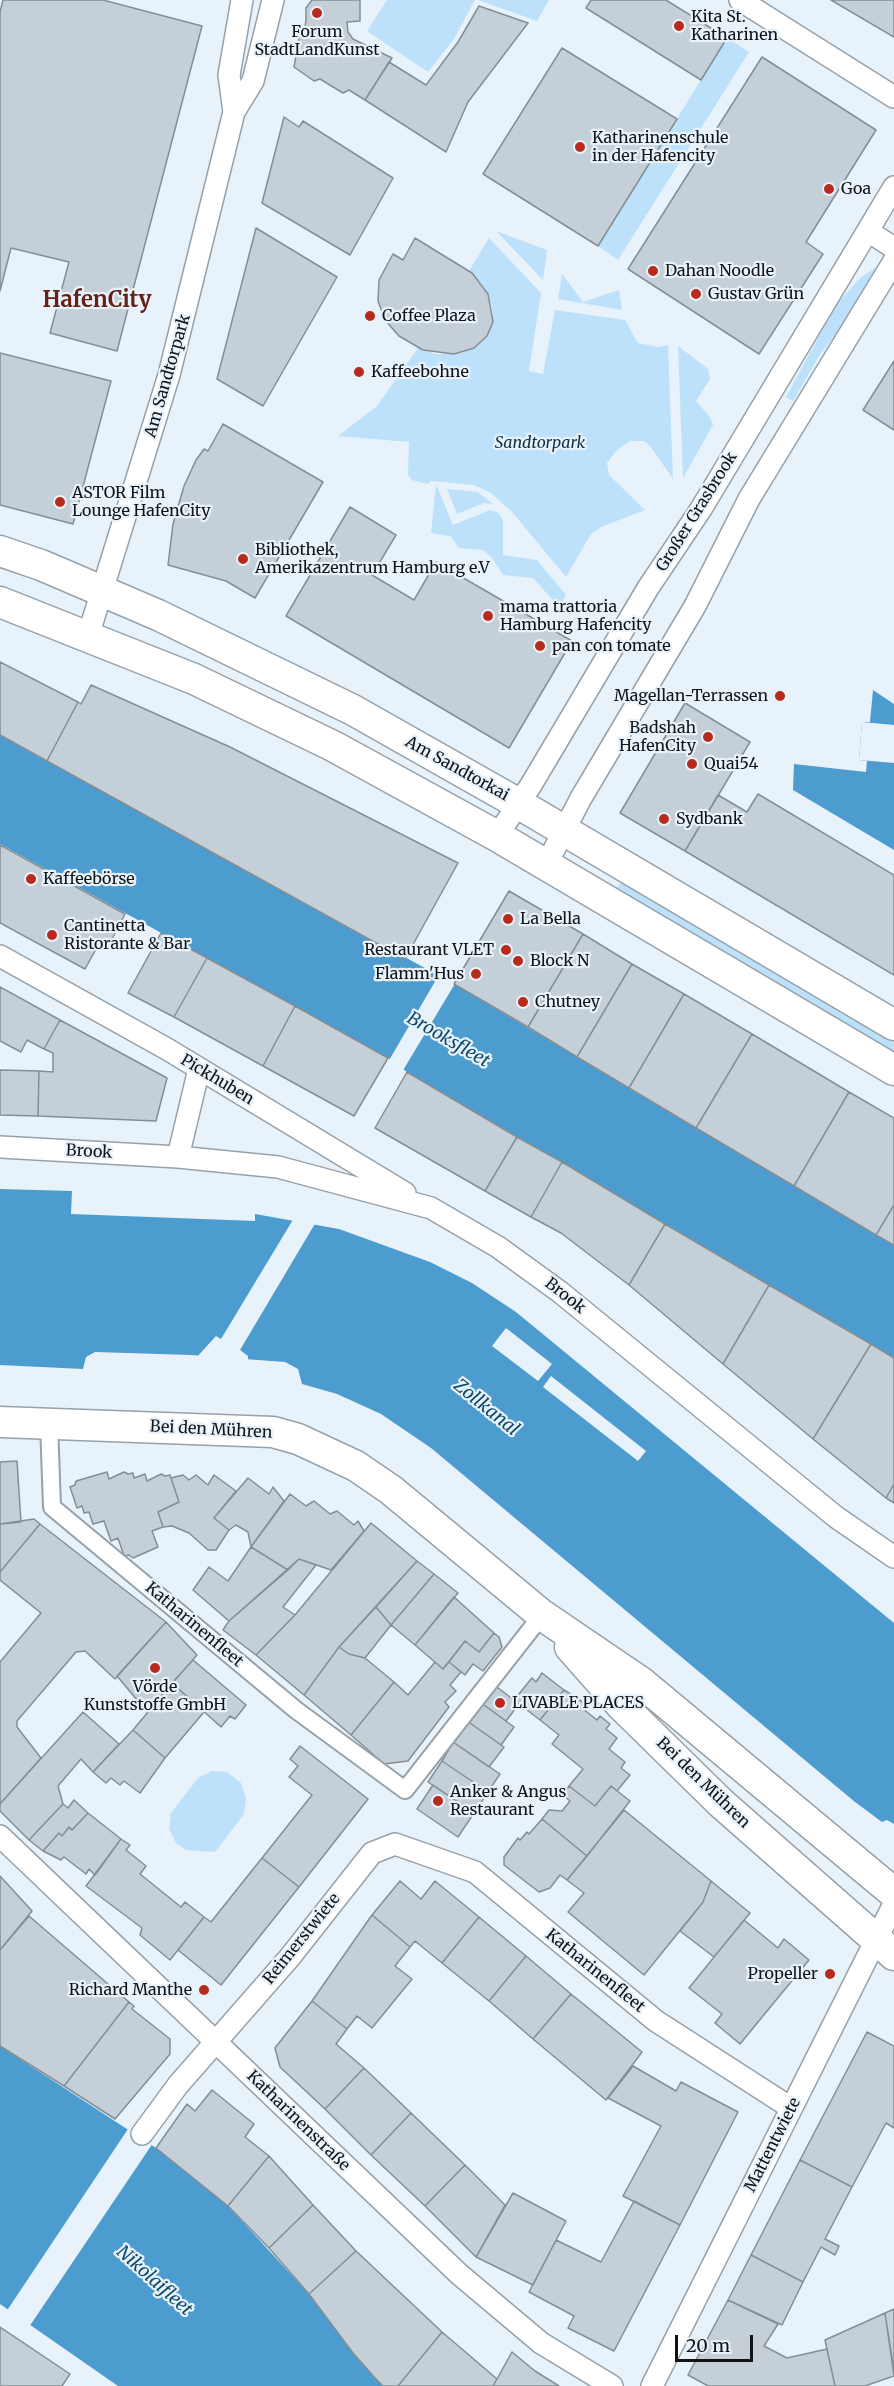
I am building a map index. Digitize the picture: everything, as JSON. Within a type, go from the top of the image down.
[{"type":"main road","name":"Am Sandtorkai","points":[[0,551],[41,565],[158,615],[333,700],[519,804],[894,1024]]},
{"type":"main road","points":[[0,602],[206,684],[318,739],[546,864],[894,1070]]},
{"type":"main road","name":"Bei den Mühren","points":[[0,1422],[249,1430],[298,1439],[356,1466],[391,1490],[542,1615],[642,1683],[894,1893]]},
{"type":"main road","name":"Bei den Mühren","points":[[542,1615],[622,1706],[721,1803],[885,1947]]},
{"type":"street","points":[[740,0],[894,97]]},
{"type":"street","points":[[238,1],[271,6]]},
{"type":"street","name":"Am Sandtorpark","points":[[234,112],[229,75],[238,1]]},
{"type":"street","name":"Am Sandtorpark","points":[[88,636],[169,375],[234,112],[253,81],[271,6]]},
{"type":"street","name":"Großer Grasbrook","points":[[497,836],[519,804],[894,187]]},
{"type":"street","points":[[868,231],[894,248]]},
{"type":"street","points":[[546,864],[695,606],[749,499],[894,261]]},
{"type":"street","name":"Pickhuben","points":[[0,956],[199,1069],[431,1208]]},
{"type":"street","points":[[178,1157],[199,1069]]},
{"type":"street","name":"Brook","points":[[0,1147],[178,1157],[278,1167],[431,1208],[498,1247],[560,1292],[836,1517],[894,1557]]},
{"type":"street","name":"Katharinenfleet","points":[[49,1423],[52,1507],[296,1710],[405,1790],[542,1615]]},
{"type":"street","name":"Katharinenstraße","points":[[0,1836],[459,2274],[541,2343],[612,2386]]},
{"type":"street","name":"Katharinenfleet","points":[[395,1844],[475,1872],[656,2021],[791,2108]]},
{"type":"street","name":"Reimerstwiete","points":[[142,2134],[214,2041],[290,1957],[372,1853],[395,1844]]},
{"type":"street","name":"Mattentwiete","points":[[652,2386],[791,2108],[885,1947],[894,1904]]},
{"type":"green space","points":[[387,0],[475,0],[454,39],[428,72],[367,31]]},
{"type":"green space","points":[[478,0],[549,0],[537,21]]},
{"type":"green space","points":[[727,38],[749,52],[618,260],[598,246]]},
{"type":"green space","points":[[496,231],[547,250],[543,280]]},
{"type":"green space","name":"Sandtorpark","points":[[489,238],[541,293],[529,371],[543,374],[555,310],[625,320],[638,343],[658,347],[668,345],[673,479],[644,441],[630,441],[616,451],[607,463],[609,475],[645,510],[601,527],[591,534],[566,577],[512,512],[491,493],[474,485],[431,481],[428,484],[412,480],[408,475],[409,442],[338,436],[377,406],[418,348],[436,354],[457,354],[474,348],[485,339],[493,322],[492,306],[485,288],[469,271]]},
{"type":"green space","points":[[877,267],[839,330],[819,356],[793,401],[786,397],[835,306],[861,277]]},
{"type":"green space","points":[[562,274],[583,302],[619,290],[622,310],[558,299]]},
{"type":"green space","points":[[678,346],[708,369],[710,379],[696,401],[710,417],[713,425],[683,478]]},
{"type":"green space","points":[[436,484],[453,525],[490,510],[499,513],[503,521],[503,555],[537,560],[566,595],[559,607],[533,578],[503,575],[492,558],[483,550],[459,548],[450,536],[431,533]]},
{"type":"green space","points":[[447,489],[477,492],[494,504],[484,503],[457,514]]},
{"type":"green space","points":[[622,881],[894,1041],[894,1051],[617,888]]},
{"type":"green space","points":[[212,1771],[227,1772],[241,1783],[246,1799],[244,1814],[215,1852],[186,1850],[176,1843],[169,1829],[171,1813],[198,1778]]},
{"type":"water","points":[[873,690],[894,704],[894,850],[793,790],[794,764],[866,772],[867,761],[859,760],[862,722],[870,722]]},
{"type":"water","name":"Brooksfleet","points":[[0,735],[454,984],[894,1245],[894,1358],[407,1072],[388,1058],[0,844]]},
{"type":"water","name":"Zollkanal","points":[[0,1189],[72,1191],[71,1214],[255,1221],[255,1214],[339,1229],[430,1262],[472,1283],[516,1312],[894,1623],[894,1824],[887,1820],[882,1822],[855,1802],[431,1448],[381,1414],[337,1394],[302,1384],[298,1369],[285,1362],[191,1355],[95,1352],[86,1357],[83,1369],[0,1365]]},
{"type":"water","name":"Nikolaifleet","points":[[0,2046],[156,2148],[228,2206],[309,2294],[353,2353],[383,2386],[118,2386],[0,2304]]},
{"type":"pier","points":[[862,722],[894,725],[894,763],[859,760]]},
{"type":"pier","points":[[440,973],[456,982],[402,1072],[388,1062]]},
{"type":"pier","points":[[294,1218],[316,1222],[240,1350],[248,1356],[248,1362],[196,1358],[216,1336],[221,1339]]},
{"type":"pier","points":[[506,1328],[552,1364],[538,1381],[492,1346]]},
{"type":"pier","points":[[551,1376],[646,1451],[638,1461],[543,1387]]},
{"type":"pier","points":[[130,2126],[153,2143],[29,2327],[6,2312]]},
{"type":"building","points":[[3,0],[103,0],[202,26],[117,351],[50,333],[69,262],[11,248],[0,291],[0,12]]},
{"type":"building","points":[[312,0],[360,0],[360,21],[347,22],[348,32],[353,39],[392,58],[365,100],[349,90],[343,93],[320,79],[314,81],[294,67],[300,32],[304,32],[306,8]]},
{"type":"building","points":[[591,0],[666,0],[727,38],[701,80],[586,8]]},
{"type":"building","points":[[831,0],[894,0],[894,37]]},
{"type":"building","points":[[479,6],[528,23],[468,102],[446,152],[365,100],[389,62],[426,85],[458,42]]},
{"type":"building","name":"Katharinenschule in der Hafencity","points":[[562,48],[677,119],[598,246],[483,174]]},
{"type":"building","points":[[762,57],[876,130],[806,242],[823,254],[759,354],[628,269]]},
{"type":"building","points":[[284,117],[299,127],[303,121],[393,178],[350,255],[262,203]]},
{"type":"building","points":[[256,228],[337,277],[263,406],[217,379]]},
{"type":"building","points":[[415,238],[472,273],[488,294],[493,322],[487,336],[474,348],[454,354],[423,350],[399,336],[385,320],[378,301],[379,280],[393,254],[403,260]]},
{"type":"building","points":[[0,353],[111,381],[73,524],[0,505]]},
{"type":"building","points":[[894,361],[894,430],[863,410]]},
{"type":"building","points":[[223,424],[323,482],[255,598],[226,581],[168,565],[173,524],[184,486],[196,460],[204,449],[208,451]]},
{"type":"building","points":[[350,507],[396,535],[372,575],[414,600],[436,562],[572,641],[509,748],[286,616]]},
{"type":"building","points":[[0,662],[78,702],[47,761],[0,735]]},
{"type":"building","points":[[91,685],[230,747],[458,863],[405,959],[47,761],[78,702],[81,704]]},
{"type":"building","name":"Quai54","points":[[685,703],[750,742],[685,851],[620,813]]},
{"type":"building","points":[[758,794],[894,875],[894,975],[685,851],[718,795],[747,812]]},
{"type":"building","name":"Kaffeebörse","points":[[0,845],[125,914],[108,947],[100,942],[85,969],[0,923]]},
{"type":"building","name":"Block N","points":[[509,891],[583,934],[528,1027],[454,984]]},
{"type":"building","points":[[161,933],[207,958],[174,1017],[128,993]]},
{"type":"building","points":[[583,934],[632,964],[577,1057],[528,1027]]},
{"type":"building","points":[[207,958],[295,1006],[263,1066],[174,1017]]},
{"type":"building","points":[[632,964],[684,994],[629,1088],[577,1057]]},
{"type":"building","points":[[0,987],[60,1020],[44,1049],[27,1040],[21,1052],[0,1041]]},
{"type":"building","points":[[684,994],[752,1034],[696,1128],[629,1088]]},
{"type":"building","points":[[295,1006],[388,1058],[354,1116],[263,1066]]},
{"type":"building","points":[[60,1020],[167,1078],[156,1121],[38,1116],[39,1071],[53,1072],[53,1053],[44,1049]]},
{"type":"building","points":[[752,1034],[849,1092],[794,1186],[696,1128]]},
{"type":"building","points":[[0,1070],[39,1071],[38,1116],[0,1115]]},
{"type":"building","points":[[407,1072],[517,1137],[485,1191],[375,1128]]},
{"type":"building","points":[[849,1092],[894,1118],[894,1205],[876,1235],[794,1186]]},
{"type":"building","points":[[517,1137],[562,1162],[531,1217],[485,1191]]},
{"type":"building","points":[[562,1162],[665,1224],[629,1285],[561,1233],[531,1217]]},
{"type":"building","points":[[894,1205],[894,1245],[876,1235]]},
{"type":"building","points":[[665,1224],[769,1285],[723,1364],[629,1285]]},
{"type":"building","points":[[769,1285],[871,1344],[813,1439],[723,1364]]},
{"type":"building","points":[[871,1344],[894,1358],[894,1484],[886,1498],[813,1439]]},
{"type":"building","points":[[17,1461],[21,1522],[0,1524],[0,1462]]},
{"type":"building","points":[[107,1472],[109,1479],[124,1472],[133,1473],[134,1478],[145,1474],[147,1481],[161,1474],[170,1475],[179,1502],[158,1512],[163,1527],[152,1531],[158,1547],[133,1558],[129,1555],[124,1556],[118,1538],[111,1541],[104,1521],[93,1524],[89,1512],[84,1513],[82,1506],[77,1508],[70,1487],[75,1485],[76,1481]]},
{"type":"building","points":[[183,1475],[189,1480],[196,1475],[208,1485],[214,1475],[236,1491],[214,1518],[229,1530],[216,1550],[208,1550],[189,1533],[172,1526],[163,1527],[158,1512],[179,1502],[171,1478]]},
{"type":"building","points":[[248,1478],[269,1494],[273,1487],[284,1501],[251,1547],[248,1532],[236,1525],[229,1530],[214,1518]]},
{"type":"building","points":[[894,1484],[894,1503],[886,1498]]},
{"type":"building","points":[[290,1494],[306,1506],[314,1501],[330,1514],[337,1511],[354,1525],[358,1521],[364,1531],[331,1570],[299,1559],[288,1570],[251,1547]]},
{"type":"building","points":[[34,1519],[40,1524],[0,1572],[0,1524]]},
{"type":"building","points":[[371,1523],[417,1561],[339,1647],[304,1695],[256,1655],[295,1615]]},
{"type":"building","points":[[40,1524],[166,1622],[115,1679],[85,1651],[76,1652],[17,1721],[17,1727],[41,1758],[0,1804],[0,1662],[41,1613],[0,1580],[0,1572]]},
{"type":"building","points":[[251,1547],[288,1570],[229,1621],[193,1590],[209,1567],[228,1581]]},
{"type":"building","points":[[299,1559],[316,1565],[283,1607],[295,1615],[256,1655],[223,1630],[229,1621]]},
{"type":"building","points":[[417,1561],[434,1574],[391,1625],[376,1607]]},
{"type":"building","points":[[434,1574],[458,1593],[415,1645],[391,1625]]},
{"type":"building","points":[[454,1597],[494,1633],[479,1652],[465,1641],[443,1669],[415,1645]]},
{"type":"building","points":[[376,1607],[391,1625],[365,1658],[349,1654],[339,1647]]},
{"type":"building","name":"Vörde Kunststoffe GmbH","points":[[166,1622],[197,1655],[147,1712],[117,1676]]},
{"type":"building","points":[[494,1633],[499,1637],[502,1647],[483,1671],[473,1664],[465,1675],[449,1662],[465,1641],[479,1652]]},
{"type":"building","points":[[339,1647],[349,1654],[365,1658],[394,1682],[351,1735],[304,1695]]},
{"type":"building","points":[[193,1660],[246,1705],[235,1719],[230,1716],[221,1727],[172,1683]]},
{"type":"building","points":[[435,1662],[443,1669],[449,1662],[461,1672],[450,1685],[456,1691],[445,1702],[449,1707],[408,1761],[384,1764],[351,1735],[394,1682],[408,1695]]},
{"type":"building","points":[[542,1673],[564,1690],[540,1720],[514,1700],[532,1678],[536,1682]]},
{"type":"building","points":[[172,1683],[204,1712],[165,1758],[133,1730]]},
{"type":"building","name":"LIVABLE PLACES","points":[[493,1684],[519,1704],[506,1721],[480,1702]]},
{"type":"building","points":[[564,1690],[586,1704],[582,1708],[597,1720],[600,1716],[610,1724],[606,1729],[617,1738],[609,1749],[625,1762],[621,1768],[630,1775],[617,1791],[611,1786],[595,1806],[569,1786],[583,1769],[552,1744],[559,1735],[540,1720]]},
{"type":"building","points":[[480,1702],[514,1727],[501,1745],[467,1721]]},
{"type":"building","points":[[83,1712],[119,1744],[93,1772],[81,1759],[58,1786],[63,1804],[29,1840],[0,1811],[0,1804]]},
{"type":"building","points":[[467,1721],[504,1747],[489,1767],[453,1742]]},
{"type":"building","points":[[133,1730],[165,1758],[140,1793],[124,1781],[120,1785],[111,1778],[106,1783],[93,1772]]},
{"type":"building","points":[[453,1742],[500,1774],[488,1792],[442,1761]]},
{"type":"building","points":[[300,1746],[368,1799],[299,1887],[262,1858],[312,1795],[289,1777],[298,1766],[290,1759]]},
{"type":"building","points":[[442,1761],[488,1792],[474,1813],[428,1782]]},
{"type":"building","points":[[433,1785],[474,1813],[458,1837],[417,1809]]},
{"type":"building","points":[[569,1786],[595,1806],[611,1786],[630,1801],[587,1856],[542,1819],[549,1810],[562,1811],[570,1801],[563,1795]]},
{"type":"building","points":[[74,1800],[88,1813],[72,1830],[69,1827],[62,1836],[59,1833],[43,1851],[29,1840],[63,1804],[68,1808]]},
{"type":"building","points":[[624,1810],[711,1881],[703,1902],[644,1975],[568,1912],[584,1893],[567,1880]]},
{"type":"building","points":[[88,1813],[121,1839],[95,1875],[89,1869],[86,1874],[64,1857],[61,1860],[43,1851],[59,1833],[62,1836],[69,1827],[72,1830]]},
{"type":"building","points":[[542,1819],[587,1856],[567,1880],[560,1875],[550,1888],[539,1892],[504,1865],[504,1857],[518,1838],[520,1840],[527,1832],[529,1834]]},
{"type":"building","points":[[121,1839],[130,1845],[126,1850],[146,1866],[140,1874],[181,1907],[185,1902],[204,1917],[170,1960],[140,1935],[142,1928],[86,1886]]},
{"type":"building","points":[[262,1858],[299,1887],[221,1985],[178,1950],[204,1917],[211,1922]]},
{"type":"building","points":[[0,1876],[32,1911],[0,1950]]},
{"type":"building","points":[[400,1881],[421,1899],[435,1881],[479,1917],[442,1963],[415,1941],[410,1947],[372,1915]]},
{"type":"building","points":[[711,1881],[750,1913],[714,1957],[680,1931],[703,1902]]},
{"type":"building","points":[[372,1915],[410,1947],[395,1966],[412,1979],[372,2028],[357,2016],[347,2029],[312,2001]]},
{"type":"building","points":[[29,1916],[129,2002],[64,2086],[0,2046],[0,1950]]},
{"type":"building","points":[[479,1917],[526,1956],[489,2001],[442,1963]]},
{"type":"building","points":[[744,1920],[778,1948],[784,1939],[809,1960],[740,2044],[715,2023],[722,2014],[689,1988]]},
{"type":"building","points":[[526,1956],[571,1994],[533,2039],[489,2001]]},
{"type":"building","points":[[571,1994],[642,2052],[606,2100],[533,2039]]},
{"type":"building","points":[[312,2001],[347,2029],[336,2044],[364,2068],[325,2109],[280,2067],[275,2048]]},
{"type":"building","points":[[129,2002],[134,2006],[132,2009],[170,2039],[170,2054],[115,2119],[64,2086]]},
{"type":"building","points":[[867,2032],[894,2046],[894,2128],[886,2123],[852,2187],[800,2160]]},
{"type":"building","points":[[633,2066],[676,2091],[681,2082],[738,2112],[680,2225],[623,2196],[661,2126],[608,2098]]},
{"type":"building","points":[[364,2068],[411,2113],[371,2155],[325,2109]]},
{"type":"building","points":[[212,2090],[254,2124],[245,2137],[269,2156],[228,2206],[156,2148],[187,2104],[195,2111]]},
{"type":"building","points":[[411,2113],[465,2165],[425,2206],[371,2155]]},
{"type":"building","points":[[269,2156],[313,2205],[269,2248],[228,2206]]},
{"type":"building","points":[[800,2160],[852,2187],[825,2239],[839,2246],[835,2255],[821,2247],[803,2282],[751,2255]]},
{"type":"building","points":[[465,2165],[505,2205],[476,2257],[425,2206]]},
{"type":"building","points":[[513,2193],[566,2221],[533,2285],[476,2257]]},
{"type":"building","points":[[634,2201],[680,2225],[614,2351],[568,2328],[574,2316],[529,2292],[556,2240],[601,2262]]},
{"type":"building","points":[[313,2205],[356,2251],[309,2294],[269,2248]]},
{"type":"building","points":[[356,2251],[442,2332],[398,2386],[383,2386],[376,2379],[353,2353],[309,2294]]},
{"type":"building","points":[[751,2255],[803,2282],[782,2325],[728,2300]]},
{"type":"building","points":[[728,2300],[778,2324],[764,2346],[787,2358],[827,2349],[835,2386],[708,2386],[688,2375]]},
{"type":"building","points":[[894,2309],[894,2371],[885,2313]]},
{"type":"building","points":[[885,2313],[894,2376],[865,2386],[835,2386],[825,2340]]},
{"type":"building","points":[[0,2327],[70,2374],[62,2386],[0,2386]]},
{"type":"building","points":[[442,2332],[497,2379],[493,2386],[398,2386]]},
{"type":"building","points":[[512,2352],[535,2371],[559,2386],[493,2386]]},
{"type":"place","name":"Forum StadtLandKunst","points":[[317,13]]},
{"type":"place","name":"Kita St. Katharinen","points":[[679,26]]},
{"type":"place","name":"Katharinenschule in der Hafencity","points":[[580,147]]},
{"type":"place","name":"Goa","points":[[829,189]]},
{"type":"place","name":"Dahan Noodle","points":[[653,271]]},
{"type":"place","name":"Gustav Grün","points":[[696,294]]},
{"type":"place","name":"Coffee Plaza","points":[[370,316]]},
{"type":"place","name":"Kaffeebohne","points":[[359,372]]},
{"type":"place","name":"ASTOR Film Lounge HafenCity","points":[[60,502]]},
{"type":"place","name":"Bibliothek, Amerikazentrum Hamburg e.V","points":[[243,559]]},
{"type":"place","name":"mama trattoria Hamburg Hafencity","points":[[488,616]]},
{"type":"place","name":"pan con tomate","points":[[540,646]]},
{"type":"place","name":"Magellan-Terrassen","points":[[780,696]]},
{"type":"place","name":"Badshah HafenCity","points":[[708,737]]},
{"type":"place","name":"Quai54","points":[[692,764]]},
{"type":"place","name":"Sydbank","points":[[664,819]]},
{"type":"place","name":"Kaffeebörse","points":[[31,879]]},
{"type":"place","name":"La Bella","points":[[508,919]]},
{"type":"place","name":"Cantinetta Ristorante & Bar","points":[[52,935]]},
{"type":"place","name":"Restaurant VLET","points":[[506,950]]},
{"type":"place","name":"Block N","points":[[518,961]]},
{"type":"place","name":"Flamm'Hus","points":[[476,974]]},
{"type":"place","name":"Chutney","points":[[523,1002]]},
{"type":"place","name":"Vörde Kunststoffe GmbH","points":[[155,1668]]},
{"type":"place","name":"LIVABLE PLACES","points":[[500,1703]]},
{"type":"place","name":"Anker & Angus Restaurant","points":[[438,1801]]},
{"type":"place","name":"Propeller","points":[[830,1974]]},
{"type":"place","name":"Richard Manthe","points":[[204,1990]]},
{"type":"district","name":"HafenCity","points":[[97,301]]}]
